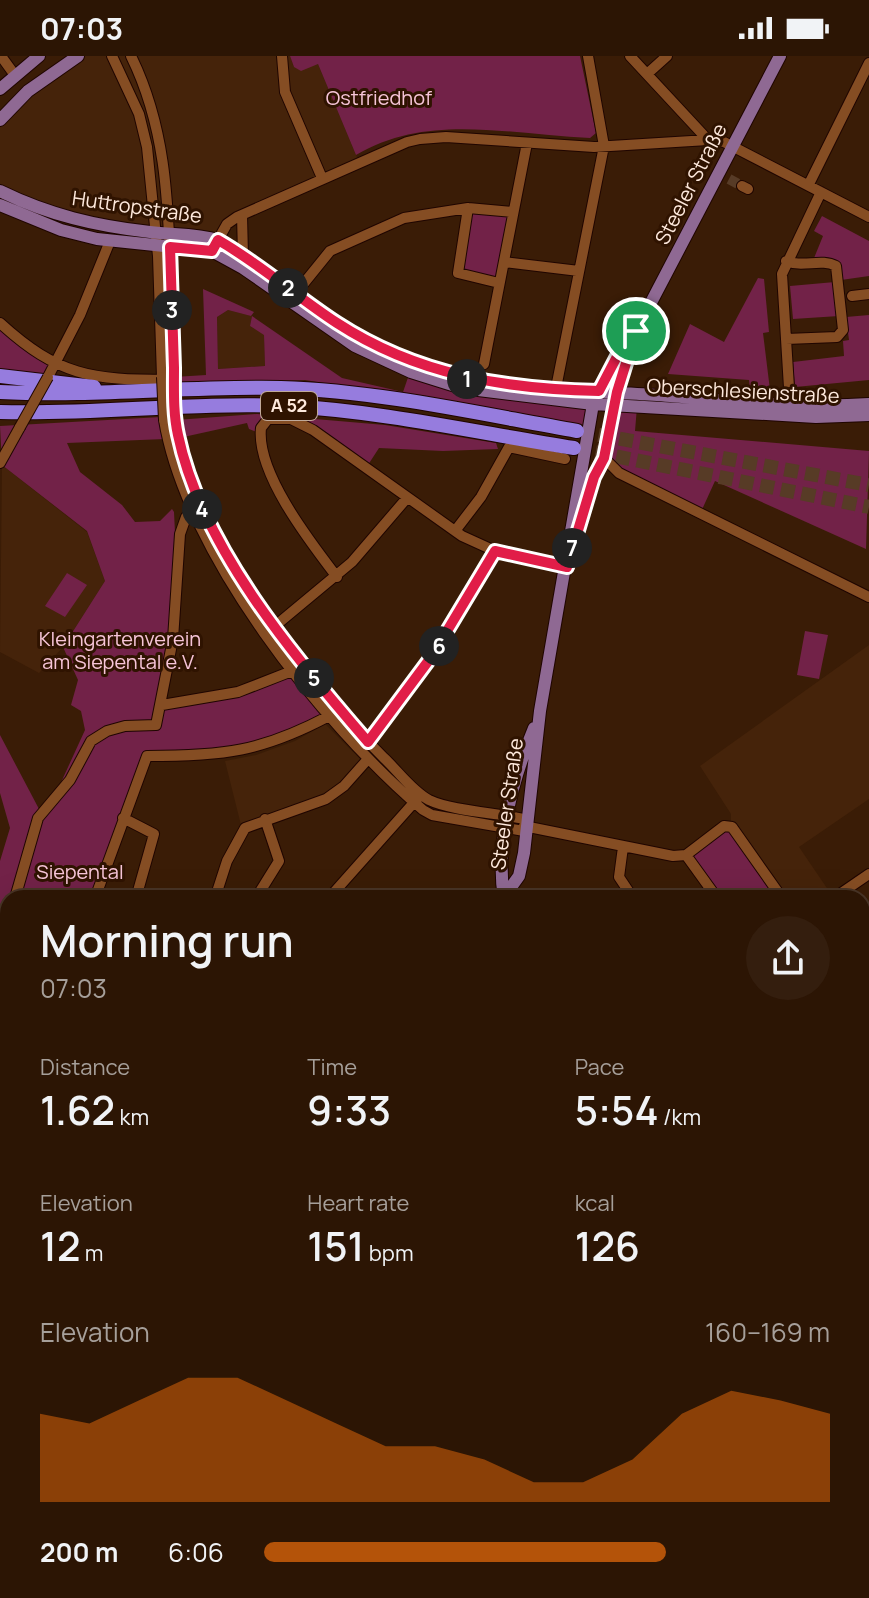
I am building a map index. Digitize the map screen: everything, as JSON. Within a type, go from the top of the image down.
[{"type":"highway","points":[[0,376],[130,393]]},
{"type":"highway","name":"A 52","points":[[0,392],[67,396],[230,388],[325,391],[577,431]]},
{"type":"highway","name":"A 52","points":[[0,412],[70,414],[230,407],[323,408],[570,454]]},
{"type":"highway","points":[[0,422],[70,414]]},
{"type":"main road","points":[[0,89],[14,74],[39,56]]},
{"type":"main road","points":[[0,120],[28,91],[78,56]]},
{"type":"main road","name":"Steeler Straße","points":[[509,890],[519,876],[539,713],[568,563],[593,404],[610,395],[636,331],[724,176],[733,145],[780,56]]},
{"type":"main road","name":"Huttropstraße","points":[[0,191],[60,217],[163,240],[215,246],[243,255],[372,344],[413,363],[522,392],[556,388],[610,395]]},
{"type":"main road","name":"Huttropstraße","points":[[0,205],[61,230],[110,241],[163,240]]},
{"type":"main road","name":"Huttropstraße","points":[[215,246],[332,332],[377,357],[435,381],[593,404],[610,395]]},
{"type":"main road","name":"Steeler Straße","points":[[568,563],[594,477],[604,458],[610,395],[623,345],[636,331]]},
{"type":"main road","name":"Oberschlesienstraße","points":[[610,395],[790,404],[869,404]]},
{"type":"main road","name":"Oberschlesienstraße","points":[[610,395],[816,417],[869,415]]},
{"type":"main road","name":"Steeler Straße","points":[[504,890],[506,830],[518,769],[539,713]]},
{"type":"street","points":[[1,56],[14,74]]},
{"type":"street","points":[[112,56],[139,114],[146,139],[163,240]]},
{"type":"street","points":[[131,56],[157,120],[165,379],[175,473],[239,594],[292,671],[368,759],[417,798],[509,816],[524,826],[623,847],[686,855],[729,825],[776,890]]},
{"type":"street","points":[[282,56],[285,92],[322,178]]},
{"type":"street","points":[[556,388],[604,146],[588,56]]},
{"type":"street","points":[[630,56],[708,140]]},
{"type":"street","points":[[647,74],[667,56]]},
{"type":"street","points":[[809,184],[869,63]]},
{"type":"street","points":[[684,116],[685,141]]},
{"type":"street","points":[[215,246],[227,224],[242,215],[322,178],[420,139],[446,137],[604,146],[708,140],[733,145],[869,217]]},
{"type":"street","points":[[484,364],[527,143]]},
{"type":"street","points":[[790,404],[782,274],[821,192]]},
{"type":"street","points":[[296,293],[319,260],[338,246],[411,216],[468,208],[513,212]]},
{"type":"street","points":[[468,208],[458,273],[499,283]]},
{"type":"street","points":[[242,215],[243,255]]},
{"type":"street","points":[[0,463],[56,364],[110,241]]},
{"type":"street","points":[[786,261],[800,266],[830,263],[836,266],[843,330],[837,337],[786,339]]},
{"type":"street","points":[[504,262],[579,271]]},
{"type":"street","points":[[852,296],[869,294]]},
{"type":"street","points":[[0,323],[56,364],[106,380],[165,379]]},
{"type":"street","points":[[337,577],[303,533],[281,495],[261,441],[261,428],[266,421],[275,418],[305,426],[455,531],[495,551],[568,563]]},
{"type":"street","points":[[170,420],[199,504],[275,626],[368,742],[432,815],[506,830],[524,826]]},
{"type":"street","points":[[455,531],[481,497],[504,447],[570,454]]},
{"type":"street","points":[[604,458],[619,473],[869,597]]},
{"type":"street","points":[[594,477],[619,473]]},
{"type":"street","points":[[275,626],[337,577],[407,498]]},
{"type":"street","points":[[17,890],[38,818],[70,780],[91,741],[112,729],[156,725],[162,705],[175,617],[180,534],[186,517],[193,512]]},
{"type":"street","points":[[368,742],[432,656],[495,551]]},
{"type":"street","points":[[162,705],[238,692],[292,671]]},
{"type":"street","points":[[98,890],[147,756],[221,755],[255,748],[292,736],[329,716]]},
{"type":"street","points":[[218,890],[240,834],[248,826],[326,799],[344,786],[368,759]]},
{"type":"street","points":[[336,890],[417,798]]},
{"type":"street","points":[[123,818],[150,828],[154,834],[138,890]]},
{"type":"street","points":[[261,890],[279,861],[265,819]]},
{"type":"street","points":[[623,847],[619,877],[628,890]]},
{"type":"street","points":[[686,855],[711,890]]},
{"type":"street","points":[[846,890],[869,874]]},
{"type":"shaded area","points":[[79,56],[290,56],[294,67],[318,64],[359,162],[237,217],[218,239],[107,225],[0,190],[0,121]]},
{"type":"shaded area","points":[[228,310],[252,316],[250,326],[264,334],[265,366],[218,369],[217,317]]},
{"type":"shaded area","points":[[2,465],[87,532],[105,581],[63,647],[39,673],[0,652]]},
{"type":"shaded area","points":[[869,645],[869,799],[799,847],[828,890],[777,890],[731,824],[731,814],[700,766]]},
{"type":"shaded area","points":[[325,724],[363,762],[325,796],[241,825],[225,761],[256,755],[295,741]]},
{"type":"green space","name":"Ostfriedhof","points":[[290,56],[580,56],[596,133],[590,138],[470,129],[441,130],[383,142],[356,155],[318,64],[301,71],[294,67]]},
{"type":"green space","points":[[473,212],[509,216],[496,278],[461,271]]},
{"type":"green space","points":[[822,216],[869,241],[869,276],[841,280],[840,263],[812,263],[823,236],[814,231]]},
{"type":"green space","points":[[758,278],[764,279],[769,332],[763,333],[770,390],[750,390],[749,380],[668,374],[690,324],[724,342]]},
{"type":"green space","points":[[835,282],[839,316],[793,319],[790,286]]},
{"type":"green space","points":[[203,289],[254,312],[251,316],[228,310],[217,317],[218,369],[265,366],[264,335],[250,326],[252,316],[342,378],[403,392],[413,363],[436,371],[590,391],[589,426],[305,380],[174,385],[174,377],[206,375]]},
{"type":"green space","points":[[869,315],[869,380],[795,387],[793,362],[844,356],[843,341],[849,340],[846,317]]},
{"type":"green space","points":[[0,327],[55,364],[45,381],[0,375]]},
{"type":"green space","points":[[615,406],[637,407],[635,431],[869,451],[866,549],[715,481],[700,514],[607,463]]},
{"type":"green space","points":[[257,414],[385,425],[496,443],[498,449],[443,451],[379,448],[366,468],[325,438],[275,418],[259,433],[249,429],[247,423],[179,438],[176,420]]},
{"type":"green space","points":[[161,417],[165,439],[67,443],[80,472],[122,505],[135,522],[160,521],[172,509],[174,512],[177,575],[161,705],[185,704],[292,671],[327,715],[291,733],[220,753],[148,750],[98,890],[0,890],[0,861],[10,828],[0,793],[0,735],[39,809],[58,789],[85,730],[81,711],[71,705],[78,680],[63,647],[105,581],[87,531],[2,465],[0,426]]},
{"type":"green space","points":[[67,573],[87,585],[65,617],[45,606]]},
{"type":"green space","points":[[805,631],[828,635],[819,679],[797,675]]},
{"type":"green space","points":[[728,826],[775,890],[711,890],[686,855]]},
{"type":"tunnel","points":[[729,179],[742,186]]},
{"type":"tunnel","points":[[578,431],[869,485]]},
{"type":"tunnel","points":[[575,448],[869,507]]},
{"type":"route","points":[[218,240],[337,323],[380,349],[436,371],[468,379],[599,391],[623,345],[636,331],[633,350],[617,392],[604,458],[594,477],[567,567],[495,551],[432,656],[403,699],[368,742],[318,684],[263,609],[193,491],[175,419],[170,247],[212,251],[218,240]]},
{"type":"park label","name":"Kleingartenverein am Siepental e.V.","points":[[120,650]]},
{"type":"park label","name":"Siepental","points":[[80,872]]}]
